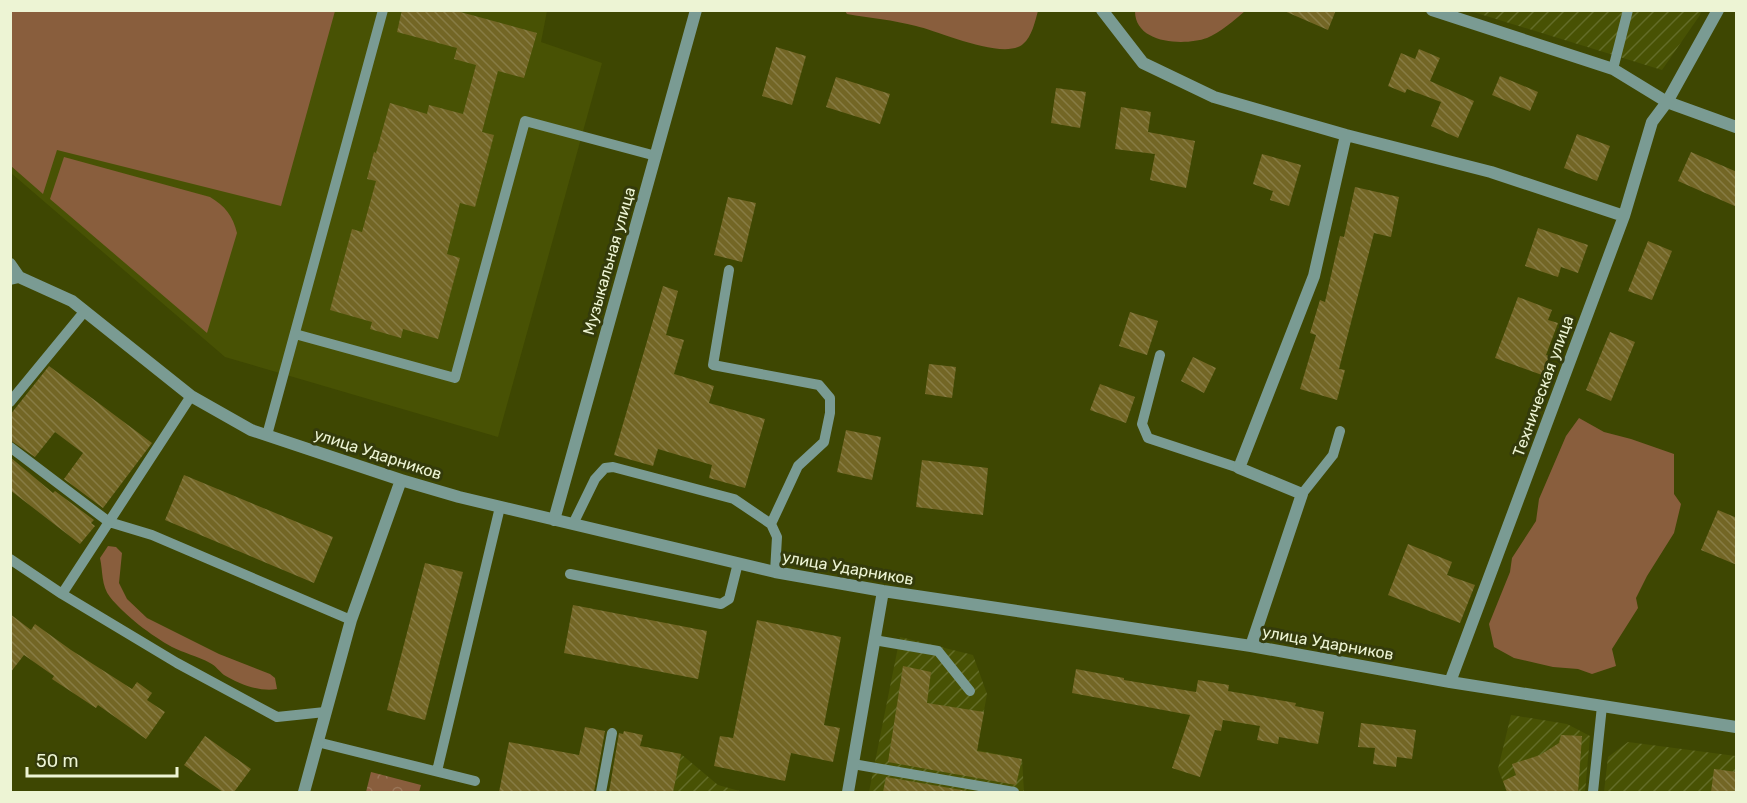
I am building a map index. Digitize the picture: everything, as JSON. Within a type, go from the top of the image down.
[{"type":"street","name":"Музыкальная улица","points":[[554,520],[696,10]]},
{"type":"street","points":[[1102,10],[1143,63],[1214,96],[1346,135],[1491,172],[1624,216]]},
{"type":"street","points":[[1432,10],[1613,69],[1667,102],[1737,127]]},
{"type":"street","name":"Техническая улица","points":[[1450,682],[1624,216],[1652,122],[1667,102],[1718,10]]},
{"type":"street","points":[[1251,646],[1302,494],[1239,468],[1314,276],[1346,135]]},
{"type":"street","points":[[10,264],[15,278]]},
{"type":"street","name":"улица Ударников","points":[[15,278],[72,301],[191,396],[251,430],[401,480],[500,507],[775,572],[883,591],[1251,646],[1450,682],[1737,727]]},
{"type":"street","points":[[304,792],[351,620],[401,480]]},
{"type":"street","points":[[848,792],[883,591]]},
{"type":"lane","points":[[267,435],[383,10]]},
{"type":"lane","points":[[1613,69],[1628,10]]},
{"type":"lane","points":[[295,334],[455,378],[525,121],[656,156]]},
{"type":"lane","points":[[729,270],[713,365],[819,386],[830,398],[830,413],[824,442],[798,466],[771,524]]},
{"type":"lane","points":[[10,402],[84,312]]},
{"type":"lane","points":[[1160,356],[1142,424],[1148,438],[1239,468]]},
{"type":"lane","points":[[62,594],[191,396]]},
{"type":"lane","points":[[1302,494],[1333,456],[1340,430]]},
{"type":"lane","points":[[10,447],[109,522],[152,535],[351,620]]},
{"type":"lane","points":[[573,524],[595,479],[605,468],[613,467],[734,499],[771,524],[777,537],[775,572]]},
{"type":"lane","points":[[437,771],[500,507]]},
{"type":"lane","points":[[10,560],[177,663],[277,717],[325,712]]},
{"type":"lane","points":[[570,574],[721,604],[729,599],[738,563]]},
{"type":"lane","points":[[874,640],[938,651],[970,691]]},
{"type":"lane","points":[[1593,792],[1602,706]]},
{"type":"lane","points":[[602,792],[612,734]]},
{"type":"lane","points":[[317,742],[475,781]]},
{"type":"lane","points":[[852,764],[1014,792]]},
{"type":"shaded area","points":[[11,11],[547,11],[541,42],[602,63],[498,437],[225,357],[11,173]]},
{"type":"shaded area","points":[[1470,11],[1701,11],[1662,70]]},
{"type":"shaded area","points":[[900,637],[973,655],[987,694],[977,750],[1022,759],[1024,792],[869,792]]},
{"type":"shaded area","points":[[1511,715],[1567,724],[1590,736],[1585,792],[1507,792],[1498,769]]},
{"type":"shaded area","points":[[1628,742],[1736,756],[1736,792],[1604,792],[1608,757]]},
{"type":"shaded area","points":[[640,746],[681,754],[718,785],[743,792],[631,792]]},
{"type":"green space","points":[[11,10],[335,11],[281,206],[57,150],[43,194],[11,166]]},
{"type":"green space","points":[[1135,10],[1245,11],[1212,36],[1186,42],[1174,42],[1162,40],[1143,30],[1137,22]]},
{"type":"green space","points":[[845,11],[1038,11],[1033,29],[1026,41],[1014,48],[1001,49],[971,43],[907,24],[847,14]]},
{"type":"green space","points":[[64,157],[210,197],[228,212],[237,233],[207,333],[50,199]]},
{"type":"green space","points":[[1579,418],[1604,432],[1674,454],[1674,494],[1681,504],[1674,533],[1636,598],[1638,608],[1612,649],[1616,666],[1592,674],[1578,669],[1553,667],[1514,658],[1494,647],[1489,624],[1510,572],[1512,558],[1536,521],[1539,499],[1566,436]]},
{"type":"green space","points":[[108,546],[116,547],[122,553],[119,583],[127,599],[147,618],[219,654],[270,674],[275,678],[277,689],[256,688],[236,681],[201,658],[164,642],[130,618],[110,597],[105,588],[100,558]]},
{"type":"green space","points":[[371,772],[421,785],[419,792],[366,792]]},
{"type":"building","points":[[402,10],[453,10],[537,33],[524,78],[498,71],[482,132],[494,135],[475,207],[460,203],[447,254],[460,258],[438,339],[403,329],[401,338],[370,329],[372,322],[330,310],[352,229],[362,232],[376,181],[367,179],[390,103],[427,114],[429,105],[463,114],[476,65],[454,59],[457,48],[397,32]]},
{"type":"building","points":[[1282,10],[1336,10],[1328,30]]},
{"type":"building","points":[[776,47],[806,56],[792,105],[762,96]]},
{"type":"building","points":[[1419,49],[1440,58],[1430,81],[1474,101],[1458,138],[1431,126],[1441,102],[1407,89],[1405,93],[1388,86],[1401,53],[1415,59]]},
{"type":"building","points":[[1500,76],[1538,92],[1530,111],[1492,95]]},
{"type":"building","points":[[836,77],[890,94],[880,124],[826,107]]},
{"type":"building","points":[[1056,88],[1086,92],[1080,128],[1051,123]]},
{"type":"building","points":[[1121,107],[1151,112],[1148,132],[1195,141],[1186,188],[1150,180],[1155,154],[1115,149]]},
{"type":"building","points":[[1577,134],[1610,146],[1597,181],[1564,168]]},
{"type":"building","points":[[1691,152],[1737,172],[1737,207],[1678,181]]},
{"type":"building","points":[[1262,154],[1301,165],[1289,206],[1270,200],[1273,191],[1253,184]]},
{"type":"building","points":[[1355,187],[1399,197],[1391,237],[1374,233],[1339,369],[1345,370],[1337,400],[1300,389],[1316,335],[1310,333],[1320,300],[1325,302],[1340,236],[1344,237]]},
{"type":"building","points":[[728,197],[756,203],[742,262],[714,255]]},
{"type":"building","points":[[1538,228],[1588,245],[1578,273],[1561,267],[1558,277],[1525,266]]},
{"type":"building","points":[[1648,241],[1672,251],[1652,300],[1628,291]]},
{"type":"building","points":[[663,286],[678,291],[666,335],[684,340],[674,374],[714,386],[709,403],[765,419],[745,488],[709,478],[712,465],[658,449],[653,466],[614,455]]},
{"type":"building","points":[[1518,297],[1552,310],[1548,320],[1558,323],[1546,355],[1549,356],[1542,375],[1495,358]]},
{"type":"building","points":[[1130,312],[1158,321],[1147,355],[1119,346]]},
{"type":"building","points":[[1610,332],[1635,342],[1611,401],[1586,390]]},
{"type":"building","points":[[1193,357],[1216,368],[1204,393],[1181,381]]},
{"type":"building","points":[[929,364],[956,367],[952,398],[925,394]]},
{"type":"building","points":[[49,366],[152,443],[103,508],[64,479],[83,453],[55,432],[35,457],[10,440],[10,415]]},
{"type":"building","points":[[1100,384],[1135,397],[1126,423],[1090,410]]},
{"type":"building","points":[[846,430],[881,437],[872,480],[837,472]]},
{"type":"building","points":[[10,457],[53,493],[55,491],[94,520],[91,523],[95,526],[80,544],[10,490]]},
{"type":"building","points":[[922,460],[988,468],[983,515],[916,507]]},
{"type":"building","points":[[184,475],[333,537],[314,583],[165,520]]},
{"type":"building","points":[[1718,510],[1737,518],[1737,565],[1701,550]]},
{"type":"building","points":[[1408,544],[1452,562],[1447,575],[1475,585],[1460,623],[1388,595]]},
{"type":"building","points":[[425,563],[463,572],[425,720],[387,710]]},
{"type":"building","points":[[573,605],[707,631],[698,679],[564,653]]},
{"type":"building","points":[[10,614],[31,630],[35,624],[132,689],[137,682],[152,693],[147,700],[165,712],[146,739],[98,705],[96,708],[52,679],[54,676],[24,655],[10,673]]},
{"type":"building","points":[[757,620],[841,637],[824,725],[840,728],[833,762],[791,753],[785,781],[714,766],[720,736],[733,738]]},
{"type":"building","points":[[903,666],[931,672],[927,703],[984,712],[977,751],[1022,759],[1016,785],[888,762]]},
{"type":"building","points":[[1076,669],[1196,692],[1198,680],[1229,685],[1228,691],[1296,703],[1295,706],[1324,712],[1318,744],[1279,737],[1278,744],[1257,740],[1260,726],[1223,720],[1221,731],[1215,730],[1200,777],[1172,768],[1190,715],[1072,693]]},
{"type":"building","points":[[1361,723],[1416,730],[1412,759],[1397,757],[1396,767],[1373,764],[1375,748],[1358,747]]},
{"type":"building","points":[[585,727],[605,731],[594,792],[499,792],[509,742],[579,755]]},
{"type":"building","points":[[624,731],[643,735],[640,746],[681,754],[673,792],[609,792],[619,733],[623,734]]},
{"type":"building","points":[[1561,735],[1582,736],[1578,792],[1507,792],[1503,781],[1516,775],[1512,764],[1540,755],[1559,743]]},
{"type":"building","points":[[205,736],[251,769],[234,792],[223,792],[184,765]]},
{"type":"building","points":[[1714,769],[1737,772],[1737,792],[1711,792]]},
{"type":"building","points":[[886,777],[973,792],[883,792]]}]
